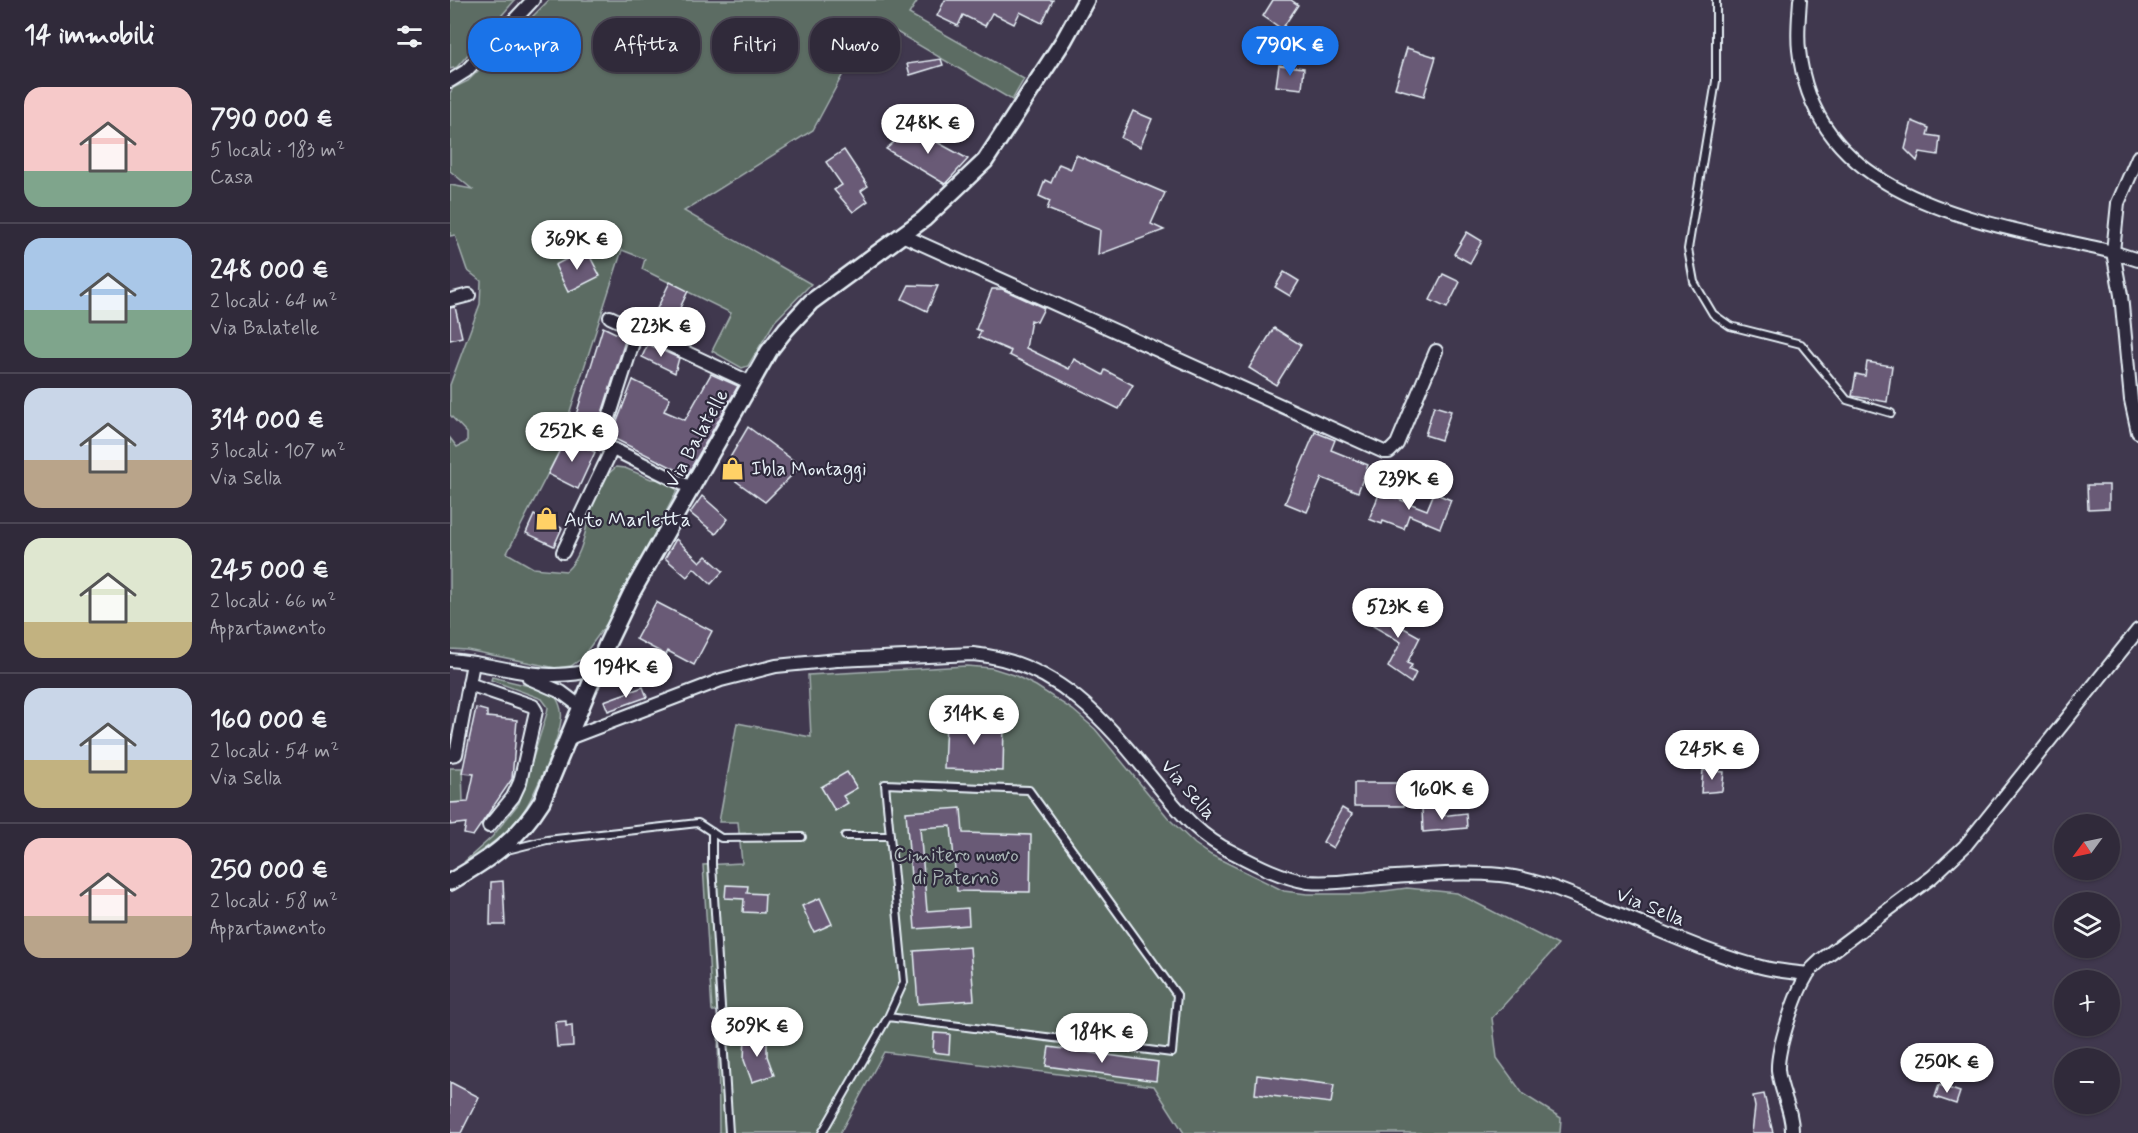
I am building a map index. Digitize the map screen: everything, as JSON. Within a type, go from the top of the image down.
[{"type":"street","points":[[450,81],[466,70],[533,0]]},
{"type":"street","name":"Via Balatelle","points":[[450,882],[500,851],[528,824],[542,801],[596,669],[631,594],[770,351],[786,329],[811,302],[924,219],[985,161],[1064,40],[1086,0]]},
{"type":"street","points":[[1800,0],[1799,50],[1805,80],[1817,111],[1835,142],[1860,165],[1892,187],[1922,202],[1958,215],[2138,260]]},
{"type":"street","points":[[2138,157],[2118,203],[2113,252],[2121,295],[2131,400],[2138,432]]},
{"type":"street","points":[[903,235],[1384,452],[1389,452],[1397,444],[1436,351]]},
{"type":"street","points":[[450,300],[469,295]]},
{"type":"street","points":[[610,317],[751,383]]},
{"type":"street","points":[[563,552],[606,446],[638,330]]},
{"type":"street","points":[[580,433],[693,489]]},
{"type":"street","points":[[1792,1133],[1789,1110],[1778,1071],[1778,1060],[1795,998],[1807,974],[1821,960],[1932,877],[1965,846],[2138,630]]},
{"type":"street","name":"Via Sella","points":[[568,738],[721,680],[776,666],[837,660],[991,655],[1024,664],[1078,698],[1120,738],[1187,821],[1200,833],[1231,852],[1272,871],[1308,882],[1418,875],[1499,875],[1521,878],[1552,887],[1727,957],[1764,968],[1807,974]]},
{"type":"street","points":[[450,660],[511,672],[551,687],[581,707]]},
{"type":"street","points":[[450,754],[456,754],[473,663]]},
{"type":"street","points":[[511,672],[553,676],[582,674],[596,669]]},
{"type":"street","points":[[469,684],[533,705],[536,711],[520,782],[513,797],[489,826]]},
{"type":"lane","points":[[1716,0],[1718,14],[1716,81],[1688,249],[1694,282],[1713,314],[1730,326],[1801,344],[1847,400],[1891,413]]},
{"type":"lane","points":[[822,1133],[888,1017],[904,982],[885,784],[1029,790],[1177,995],[1172,1053],[888,1017]]},
{"type":"lane","points":[[500,851],[547,840],[687,823],[698,823],[721,838],[802,837]]},
{"type":"lane","points":[[712,832],[712,865],[729,1133]]},
{"type":"lane","points":[[845,836],[890,836]]},
{"type":"green space","points":[[450,0],[515,0],[499,18],[468,18],[468,54],[457,67],[450,69]]},
{"type":"green space","points":[[549,0],[918,0],[909,14],[1024,79],[1012,100],[900,34],[900,18],[810,18],[810,72],[844,72],[813,130],[684,211],[811,284],[775,321],[748,366],[742,368],[712,351],[731,313],[642,269],[645,259],[622,250],[562,436],[566,438],[507,553],[533,568],[566,571],[575,561],[581,549],[597,492],[616,467],[625,468],[651,479],[661,479],[679,487],[608,622],[581,659],[571,666],[556,668],[467,650],[450,649],[450,438],[457,447],[467,442],[467,433],[450,415],[450,385],[480,304],[481,281],[467,270],[455,235],[450,236],[450,185],[472,189],[450,171],[450,93],[453,88],[468,81],[477,72],[581,72],[581,18],[531,18]]},
{"type":"green space","name":"Cimitero nuovo di Paternò","points":[[966,666],[992,668],[1014,675],[1073,710],[1095,729],[1170,820],[1195,844],[1211,855],[1284,891],[1307,894],[1362,894],[1407,888],[1457,893],[1558,945],[1492,1018],[1497,1058],[1523,1094],[1561,1118],[1560,1133],[1184,1133],[1154,1086],[884,1052],[840,1133],[719,1133],[718,1011],[712,1011],[703,865],[742,863],[738,822],[719,822],[737,723],[811,737],[808,675]]},
{"type":"green space","points":[[492,677],[550,691],[559,704],[561,720],[545,769],[521,815],[502,835],[464,862],[492,837],[519,803],[548,707],[542,699],[491,680]]},
{"type":"green space","points":[[450,768],[462,768],[463,802],[450,803]]},
{"type":"building","points":[[945,0],[1053,0],[1042,23],[1020,12],[1014,24],[992,13],[985,26],[963,15],[958,26],[937,16]]},
{"type":"building","points":[[1273,0],[1291,0],[1298,5],[1282,29],[1263,16]]},
{"type":"building","points":[[1407,48],[1436,57],[1424,96],[1395,88]]},
{"type":"building","points":[[941,59],[943,65],[910,75],[907,64]]},
{"type":"building","points":[[1279,65],[1304,68],[1302,89],[1276,86]]},
{"type":"building","points":[[1133,111],[1152,119],[1140,147],[1121,138]]},
{"type":"building","points":[[1912,121],[1929,128],[1927,135],[1940,137],[1938,155],[1920,152],[1917,161],[1905,149]]},
{"type":"building","points":[[911,128],[968,159],[945,184],[886,149]]},
{"type":"building","points":[[844,150],[868,186],[861,191],[868,201],[853,212],[834,190],[842,185],[826,162]]},
{"type":"building","points":[[1076,155],[1165,193],[1151,224],[1164,230],[1098,255],[1100,230],[1047,209],[1050,201],[1039,196],[1045,180],[1051,183],[1059,164],[1071,169]]},
{"type":"building","points":[[1467,232],[1482,241],[1470,263],[1454,254]]},
{"type":"building","points":[[586,249],[600,276],[568,292],[555,265]]},
{"type":"building","points":[[1284,272],[1299,281],[1290,296],[1275,287]]},
{"type":"building","points":[[1443,274],[1460,282],[1447,308],[1430,300]]},
{"type":"building","points":[[670,282],[688,291],[667,335],[654,329],[655,326],[650,323]]},
{"type":"building","points":[[909,285],[938,286],[927,311],[902,299]]},
{"type":"building","points":[[992,289],[1002,289],[1044,308],[1037,322],[1031,320],[1026,348],[1069,369],[1074,359],[1103,375],[1105,370],[1133,385],[1119,409],[1009,355],[1011,351],[978,337],[981,331],[976,329]]},
{"type":"building","points":[[455,307],[462,337],[450,340],[450,308]]},
{"type":"building","points":[[603,327],[626,338],[597,429],[575,418]]},
{"type":"building","points":[[1274,328],[1301,345],[1276,385],[1249,368]]},
{"type":"building","points":[[648,344],[679,358],[675,373],[642,357]]},
{"type":"building","points":[[1867,362],[1892,366],[1887,402],[1852,396],[1856,374],[1865,376]]},
{"type":"building","points":[[711,374],[738,386],[687,475],[611,437],[633,380],[670,398],[664,411],[685,420]]},
{"type":"building","points":[[1434,406],[1451,411],[1441,440],[1425,435]]},
{"type":"building","points":[[748,427],[801,466],[765,502],[722,471]]},
{"type":"building","points":[[1315,432],[1335,440],[1331,450],[1368,465],[1358,492],[1322,478],[1307,512],[1285,503]]},
{"type":"building","points":[[566,438],[595,452],[578,489],[548,474]]},
{"type":"building","points":[[2087,485],[2109,485],[2109,508],[2088,509]]},
{"type":"building","points":[[1380,492],[1427,510],[1434,493],[1451,500],[1440,528],[1409,515],[1404,529],[1383,521],[1382,524],[1369,519]]},
{"type":"building","points":[[702,496],[728,519],[716,534],[690,513]]},
{"type":"building","points":[[534,515],[562,528],[554,546],[526,533]]},
{"type":"building","points":[[676,539],[700,562],[706,556],[723,571],[711,584],[694,568],[687,577],[665,558]]},
{"type":"building","points":[[1388,599],[1403,608],[1400,613],[1405,616],[1400,626],[1420,637],[1407,663],[1412,665],[1409,670],[1416,673],[1411,683],[1388,667],[1401,642],[1373,626]]},
{"type":"building","points":[[656,602],[712,631],[694,665],[668,651],[666,655],[636,639]]},
{"type":"building","points":[[643,687],[647,697],[608,711],[604,701]]},
{"type":"building","points":[[476,708],[487,711],[487,717],[517,720],[512,779],[473,836],[464,834],[466,823],[450,825],[450,803],[468,802],[474,774],[462,773]]},
{"type":"building","points":[[946,721],[1004,723],[1003,771],[944,769]]},
{"type":"building","points":[[1703,770],[1724,772],[1722,791],[1701,793]]},
{"type":"building","points":[[847,772],[857,788],[843,796],[848,803],[835,811],[821,787]]},
{"type":"building","points":[[1354,783],[1405,783],[1404,806],[1354,806]]},
{"type":"building","points":[[961,808],[963,833],[1031,835],[1030,892],[957,891],[951,826],[920,828],[927,911],[968,908],[969,925],[915,929],[906,812]]},
{"type":"building","points":[[1342,808],[1352,814],[1333,848],[1323,842]]},
{"type":"building","points":[[1422,808],[1440,808],[1441,816],[1466,813],[1467,828],[1423,832]]},
{"type":"building","points":[[503,881],[505,925],[490,925],[491,882]]},
{"type":"building","points":[[726,885],[748,886],[747,893],[765,894],[764,913],[743,912],[744,899],[725,898]]},
{"type":"building","points":[[820,898],[832,924],[814,932],[802,906]]},
{"type":"building","points":[[970,947],[974,1000],[918,1004],[914,951]]},
{"type":"building","points":[[566,1021],[566,1026],[572,1025],[573,1046],[557,1047],[555,1022]]},
{"type":"building","points":[[934,1033],[950,1034],[949,1054],[933,1052]]},
{"type":"building","points":[[745,1036],[767,1036],[767,1056],[774,1075],[752,1082],[744,1060]]},
{"type":"building","points":[[1049,1047],[1158,1062],[1156,1081],[1046,1066]]},
{"type":"building","points":[[1937,1049],[1950,1051],[1947,1076],[1934,1075]]},
{"type":"building","points":[[1257,1075],[1334,1085],[1331,1103],[1255,1094]]},
{"type":"building","points":[[450,1082],[479,1097],[461,1133],[450,1133]]},
{"type":"building","points":[[1939,1085],[1960,1092],[1956,1104],[1935,1097]]},
{"type":"building","points":[[1764,1094],[1773,1133],[1752,1133],[1755,1107],[1753,1096]]},
{"type":"place","name":"Ibla Montaggi","points":[[733,468]]},
{"type":"place","name":"Auto Marletta","points":[[546,519]]}]
